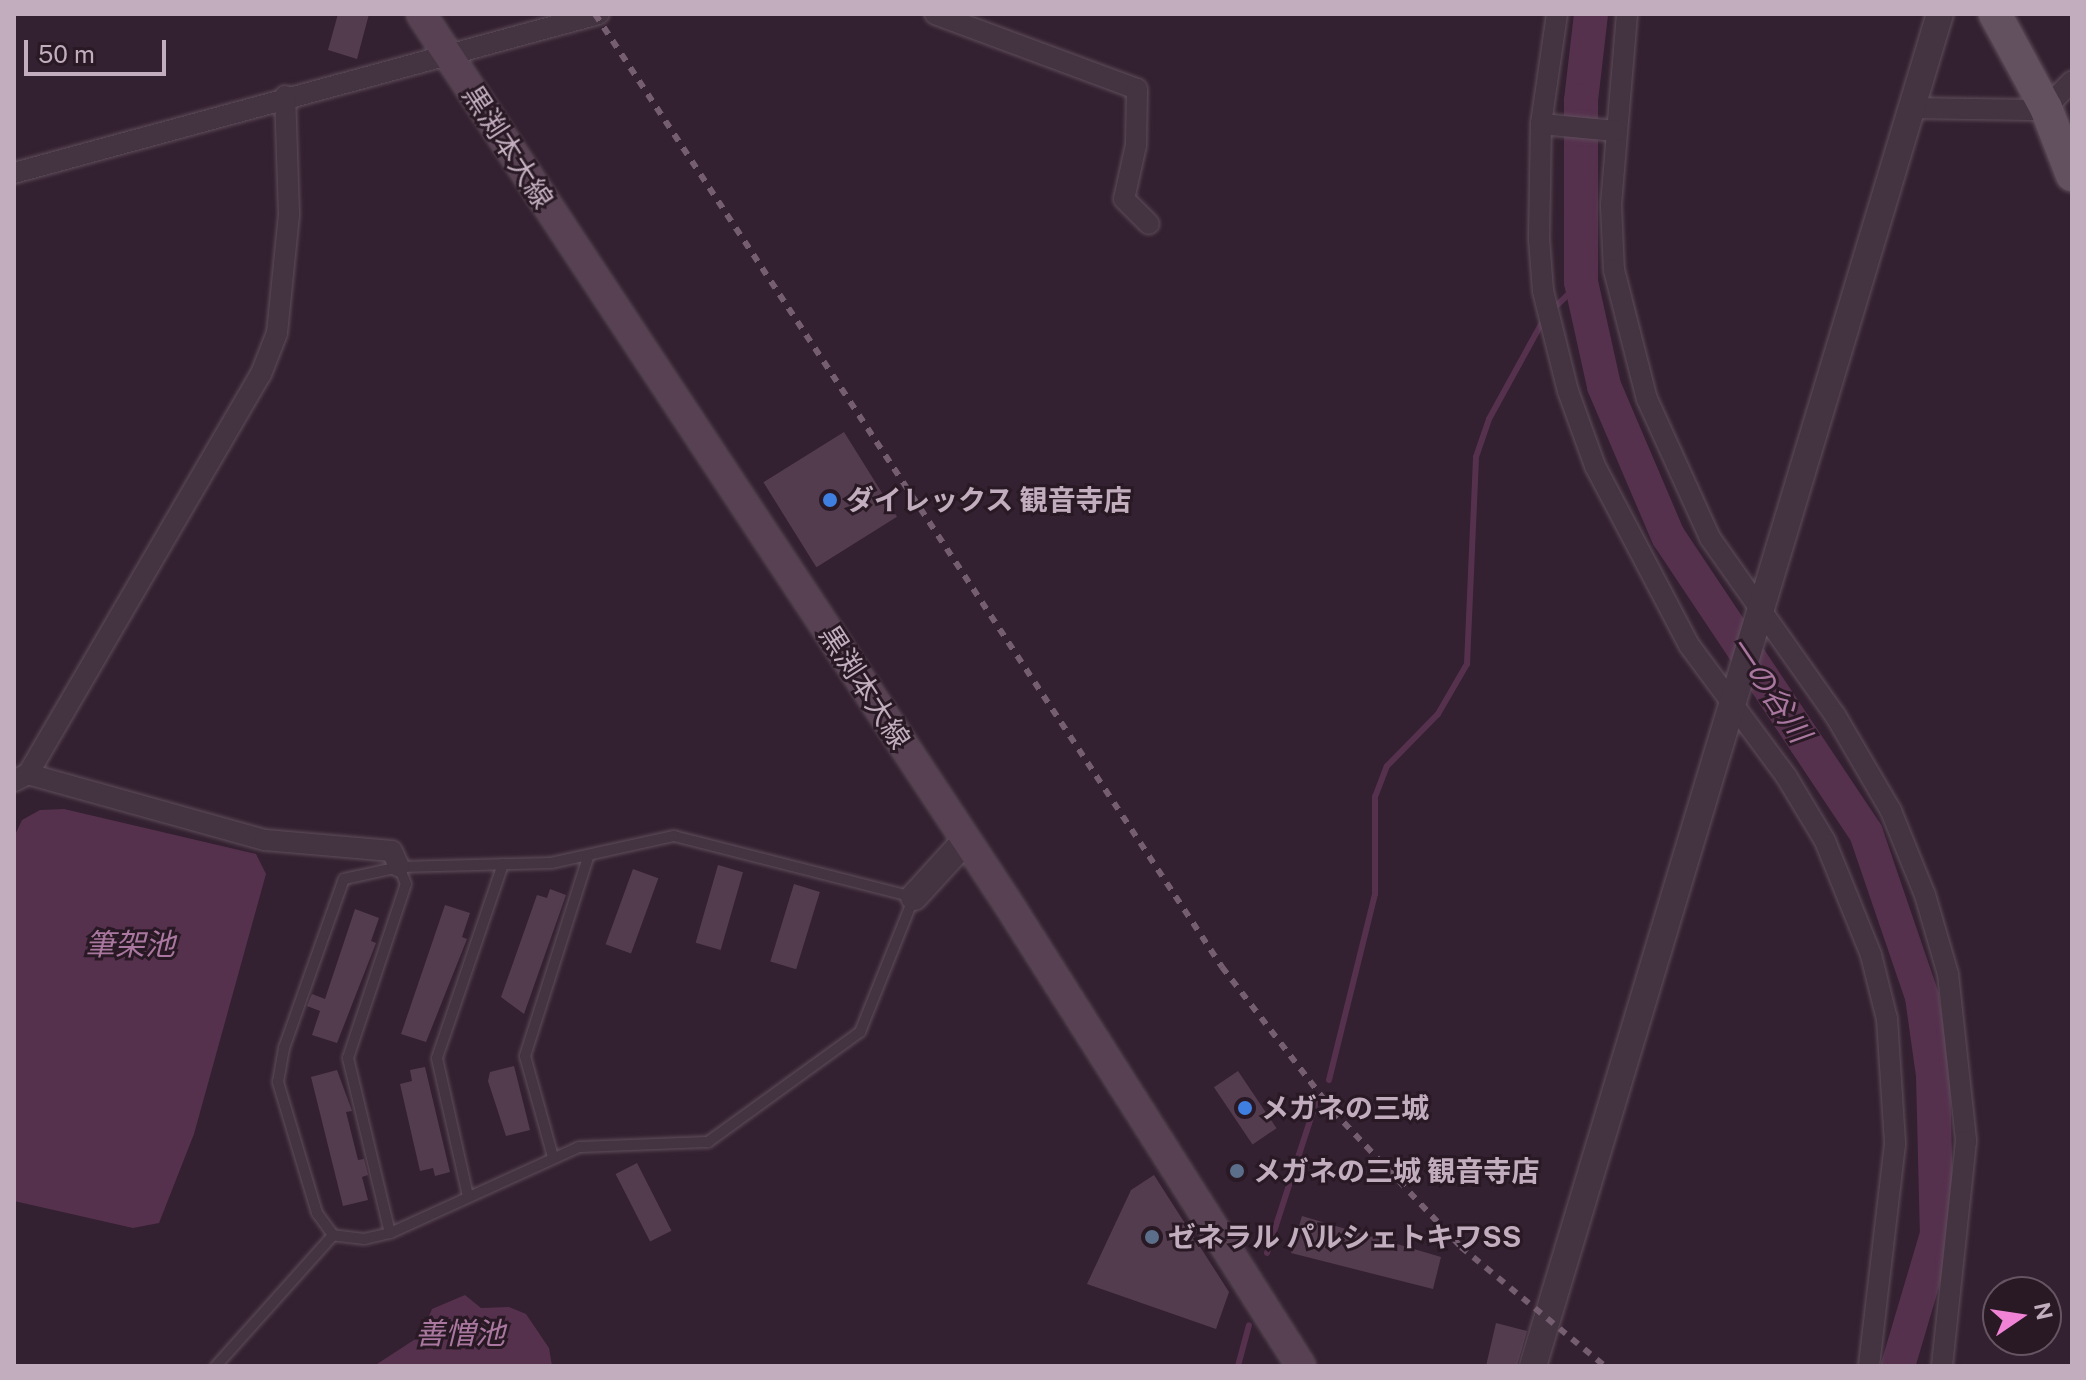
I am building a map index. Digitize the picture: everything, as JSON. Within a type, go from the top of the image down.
[{"type":"main road","name":"黒渕本大線","points":[[421,14],[966,840],[1301,1366]]},
{"type":"main road","points":[[1995,14],[2046,108],[2072,175]]},
{"type":"street","points":[[14,173],[285,96],[599,14]]},
{"type":"street","points":[[935,14],[1137,89],[1136,145],[1124,199],[1149,224]]},
{"type":"street","points":[[1557,14],[1541,124],[1543,291],[1552,333],[1595,466],[1682,633],[1786,776],[1825,841],[1871,955],[1887,1019],[1895,1144],[1869,1366]]},
{"type":"street","points":[[1627,14],[1616,131],[1614,270],[1647,399],[1710,538],[1762,608],[1891,811],[1925,895],[1948,974],[1966,1141],[1942,1366]]},
{"type":"street","points":[[1533,1366],[1940,14]]},
{"type":"street","points":[[1911,108],[2046,108],[2072,81]]},
{"type":"street","points":[[285,96],[289,214],[277,333],[261,374],[21,777],[265,840],[392,851],[399,867]]},
{"type":"street","points":[[1541,124],[1616,131]]},
{"type":"street","points":[[914,897],[966,840]]},
{"type":"lane","points":[[674,836],[700,839],[914,897],[860,1032],[797,1073],[731,1131],[694,1144],[607,1144],[553,1157],[390,1233],[364,1239],[333,1235],[317,1213],[283,1112],[278,1082],[284,1048],[344,879],[399,867],[503,864],[588,857],[674,836]]},
{"type":"lane","points":[[553,1157],[525,1056],[588,857]]},
{"type":"lane","points":[[468,1196],[437,1058],[503,864]]},
{"type":"lane","points":[[390,1233],[348,1058],[406,884],[399,867]]},
{"type":"lane","points":[[216,1366],[333,1235]]},
{"type":"water","name":"筆架池","points":[[64,809],[256,854],[266,874],[194,1134],[159,1223],[133,1228],[14,1201],[15,835],[22,820],[40,810]]},
{"type":"water","name":"善憎池","points":[[465,1295],[481,1308],[509,1307],[526,1314],[549,1348],[552,1366],[374,1366],[420,1336],[432,1309]]},
{"type":"building","points":[[338,14],[369,14],[357,59],[328,50]]},
{"type":"building","name":"ダイレックス 観音寺店","points":[[844,432],[897,517],[816,567],[763,482]]},
{"type":"building","points":[[718,865],[743,872],[721,950],[696,943]]},
{"type":"building","points":[[633,869],[658,878],[631,953],[606,944]]},
{"type":"building","points":[[794,884],[820,892],[796,969],[770,961]]},
{"type":"building","points":[[550,889],[566,895],[524,1014],[501,997],[537,895],[547,898]]},
{"type":"building","points":[[445,905],[470,913],[462,937],[467,939],[426,1042],[401,1034]]},
{"type":"building","points":[[355,909],[379,918],[371,941],[376,943],[337,1043],[312,1035],[320,1011],[307,1006],[312,994],[325,999]]},
{"type":"building","points":[[514,1066],[530,1130],[506,1136],[488,1081],[490,1072]]},
{"type":"building","points":[[425,1067],[450,1172],[435,1176],[433,1168],[420,1171],[400,1084],[412,1081],[410,1070]]},
{"type":"building","points":[[337,1070],[352,1111],[346,1112],[358,1160],[364,1159],[368,1175],[362,1177],[368,1200],[343,1206],[311,1077]]},
{"type":"building","name":"メガネの三城","points":[[1238,1071],[1277,1128],[1253,1144],[1214,1087]]},
{"type":"building","points":[[637,1163],[672,1231],[650,1242],[616,1174]]},
{"type":"building","name":"ゼネラル パルシェトキワSS","points":[[1154,1175],[1229,1292],[1216,1329],[1087,1284],[1131,1190]]},
{"type":"building","points":[[1302,1216],[1441,1257],[1433,1289],[1291,1253]]},
{"type":"building","points":[[1496,1323],[1527,1331],[1517,1366],[1486,1366]]},
{"type":"waterway","name":"一の谷川","points":[[1591,14],[1581,101],[1581,282],[1604,386],[1668,536],[1866,833],[1922,997],[1933,1075],[1937,1234],[1898,1366]]},
{"type":"waterway","points":[[1553,309],[1581,282]]},
{"type":"waterway","points":[[1329,1080],[1375,894],[1375,797],[1387,766],[1438,714],[1467,664],[1476,457],[1489,419],[1545,317]]},
{"type":"waterway","points":[[1267,1253],[1316,1102]]},
{"type":"waterway","points":[[1238,1366],[1249,1325]]},
{"type":"railway","points":[[595,14],[1222,967],[1333,1111],[1461,1247],[1605,1366]]},
{"type":"place","name":"ダイレックス 観音寺店","points":[[830,500]]},
{"type":"place","name":"メガネの三城","points":[[1245,1108]]},
{"type":"place","name":"メガネの三城 観音寺店","points":[[1237,1171]]},
{"type":"place","name":"ゼネラル パルシェトキワSS","points":[[1152,1237]]}]
